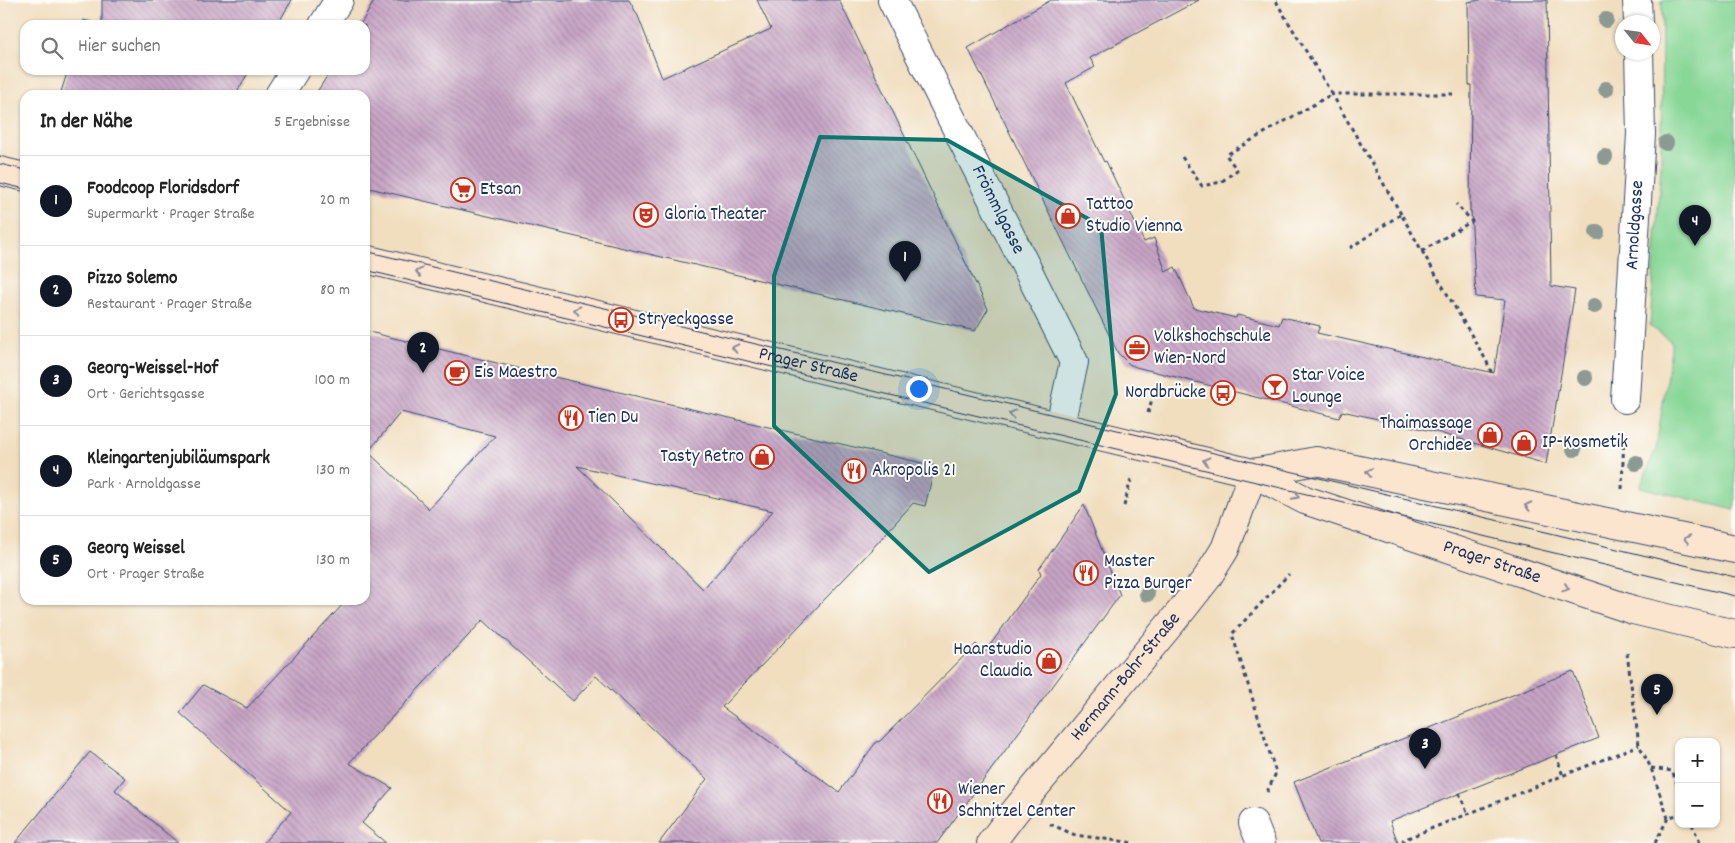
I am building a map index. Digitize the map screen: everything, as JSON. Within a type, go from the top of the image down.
[{"type":"main road","points":[[0,171],[20,176]]},
{"type":"main road","name":"Prager Straße","points":[[370,260],[1253,473],[1305,500],[1464,554],[1633,610],[1735,634]]},
{"type":"main road","name":"Prager Straße","points":[[1253,473],[1316,461],[1735,549]]},
{"type":"main road","name":"Hermann-Bahr-Straße","points":[[991,843],[1207,578],[1225,549],[1253,473]]},
{"type":"street","points":[[326,20],[339,0]]},
{"type":"street","points":[[1637,0],[1638,15]]},
{"type":"street","name":"Frömmlgasse","points":[[895,1],[1074,362],[1060,426]]},
{"type":"street","name":"Arnoldgasse","points":[[1625,400],[1641,134],[1639,60]]},
{"type":"street","points":[[282,90],[292,75]]},
{"type":"path","points":[[1276,0],[1486,360],[1493,376]]},
{"type":"path","points":[[1182,157],[1202,186],[1221,182],[1237,170],[1226,156],[1332,94],[1454,94]]},
{"type":"path","points":[[1422,251],[1472,221],[1456,204]]},
{"type":"path","points":[[1350,248],[1401,214]]},
{"type":"path","points":[[1622,492],[1625,400]]},
{"type":"path","points":[[1257,833],[1276,773],[1232,634],[1289,574]]},
{"type":"path","points":[[1627,653],[1639,745],[1651,768],[1668,818]]},
{"type":"path","points":[[1404,843],[1403,840],[1639,745]]},
{"type":"path","points":[[1556,755],[1563,776]]},
{"type":"path","points":[[1651,768],[1672,771],[1677,783]]},
{"type":"path","points":[[1459,793],[1468,814]]},
{"type":"path","points":[[1016,810],[1076,835],[1134,843]]},
{"type":"path","points":[[1655,843],[1668,818],[1675,815]]},
{"type":"path","points":[[1694,828],[1700,843]]},
{"type":"highlighted area","points":[[820,137],[947,140],[1101,226],[1116,394],[1079,491],[929,572],[774,426],[774,276]]},
{"type":"green space","points":[[1662,0],[1735,0],[1735,510],[1640,487],[1656,449],[1672,342],[1650,326],[1661,166]]},
{"type":"building","points":[[102,0],[292,0],[280,20],[102,20]]},
{"type":"building","points":[[375,0],[629,0],[638,16],[662,78],[771,29],[757,0],[839,0],[988,309],[975,331],[370,188],[370,90],[318,90],[328,75],[370,75],[370,20],[363,20]]},
{"type":"building","points":[[1051,0],[1199,0],[1090,58],[1095,67],[1066,83],[1104,162],[1106,161],[1144,242],[1154,238],[1166,272],[1175,267],[1194,308],[1236,318],[1237,315],[1279,325],[1282,317],[1320,326],[1317,333],[1494,373],[1505,300],[1476,297],[1470,211],[1471,85],[1469,85],[1468,2],[1480,0],[1547,0],[1551,286],[1575,290],[1546,464],[1436,432],[1342,411],[1339,418],[1129,364],[1118,353],[968,48]]},
{"type":"building","points":[[66,75],[247,75],[238,90],[62,90]]},
{"type":"building","points":[[370,332],[935,466],[925,506],[913,503],[863,559],[722,707],[839,792],[877,741],[879,742],[976,644],[985,652],[1041,574],[1039,569],[1084,505],[1120,595],[937,843],[659,843],[707,779],[596,676],[573,701],[483,620],[349,763],[392,788],[362,823],[386,843],[263,843],[291,812],[180,713],[203,685],[247,708],[342,605],[370,605],[370,454],[429,509],[495,436],[401,412],[370,450]],"holes":[[[577,466],[773,511],[703,589]]]},
{"type":"building","points":[[1573,671],[1599,738],[1390,821],[1398,843],[1318,843],[1294,782]]},
{"type":"building","points":[[90,752],[125,778],[115,790],[178,843],[15,843]]},
{"type":"tram line","points":[[0,164],[20,169]]},
{"type":"tram line","points":[[0,183],[20,188]]},
{"type":"tram line","points":[[370,252],[1735,577]]},
{"type":"tram line","points":[[370,271],[1735,596]]},
{"type":"place","name":"Etsan","points":[[463,190]]},
{"type":"place","name":"Gloria Theater","points":[[646,215]]},
{"type":"place","name":"Tattoo Studio Vienna","points":[[1068,216]]},
{"type":"place","name":"Kleingartenjubiläumspark","points":[[1695,246]]},
{"type":"place","name":"Foodcoop Floridsdorf","points":[[905,282]]},
{"type":"place","name":"Stryeckgasse","points":[[621,320]]},
{"type":"place","name":"Volkshochschule Wien-Nord","points":[[1137,348]]},
{"type":"place","name":"Pizzo Solemo","points":[[423,373]]},
{"type":"place","name":"Eis Maestro","points":[[457,373]]},
{"type":"place","name":"Star Voice Lounge","points":[[1275,387]]},
{"type":"place","name":"Nordbrücke","points":[[1223,393]]},
{"type":"place","name":"Tien Du","points":[[571,418]]},
{"type":"place","name":"Thaimassage Orchidee","points":[[1490,435]]},
{"type":"place","name":"IP-Kosmetik","points":[[1524,443]]},
{"type":"place","name":"Tasty Retro","points":[[762,457]]},
{"type":"place","name":"Akropolis 21","points":[[854,471]]},
{"type":"place","name":"Master Pizza Burger","points":[[1086,573]]},
{"type":"place","name":"Haarstudio Claudia","points":[[1049,661]]},
{"type":"place","name":"Georg Weissel","points":[[1657,715]]},
{"type":"place","name":"Georg-Weissel-Hof","points":[[1425,769]]},
{"type":"place","name":"Wiener Schnitzel Center","points":[[940,801]]}]
